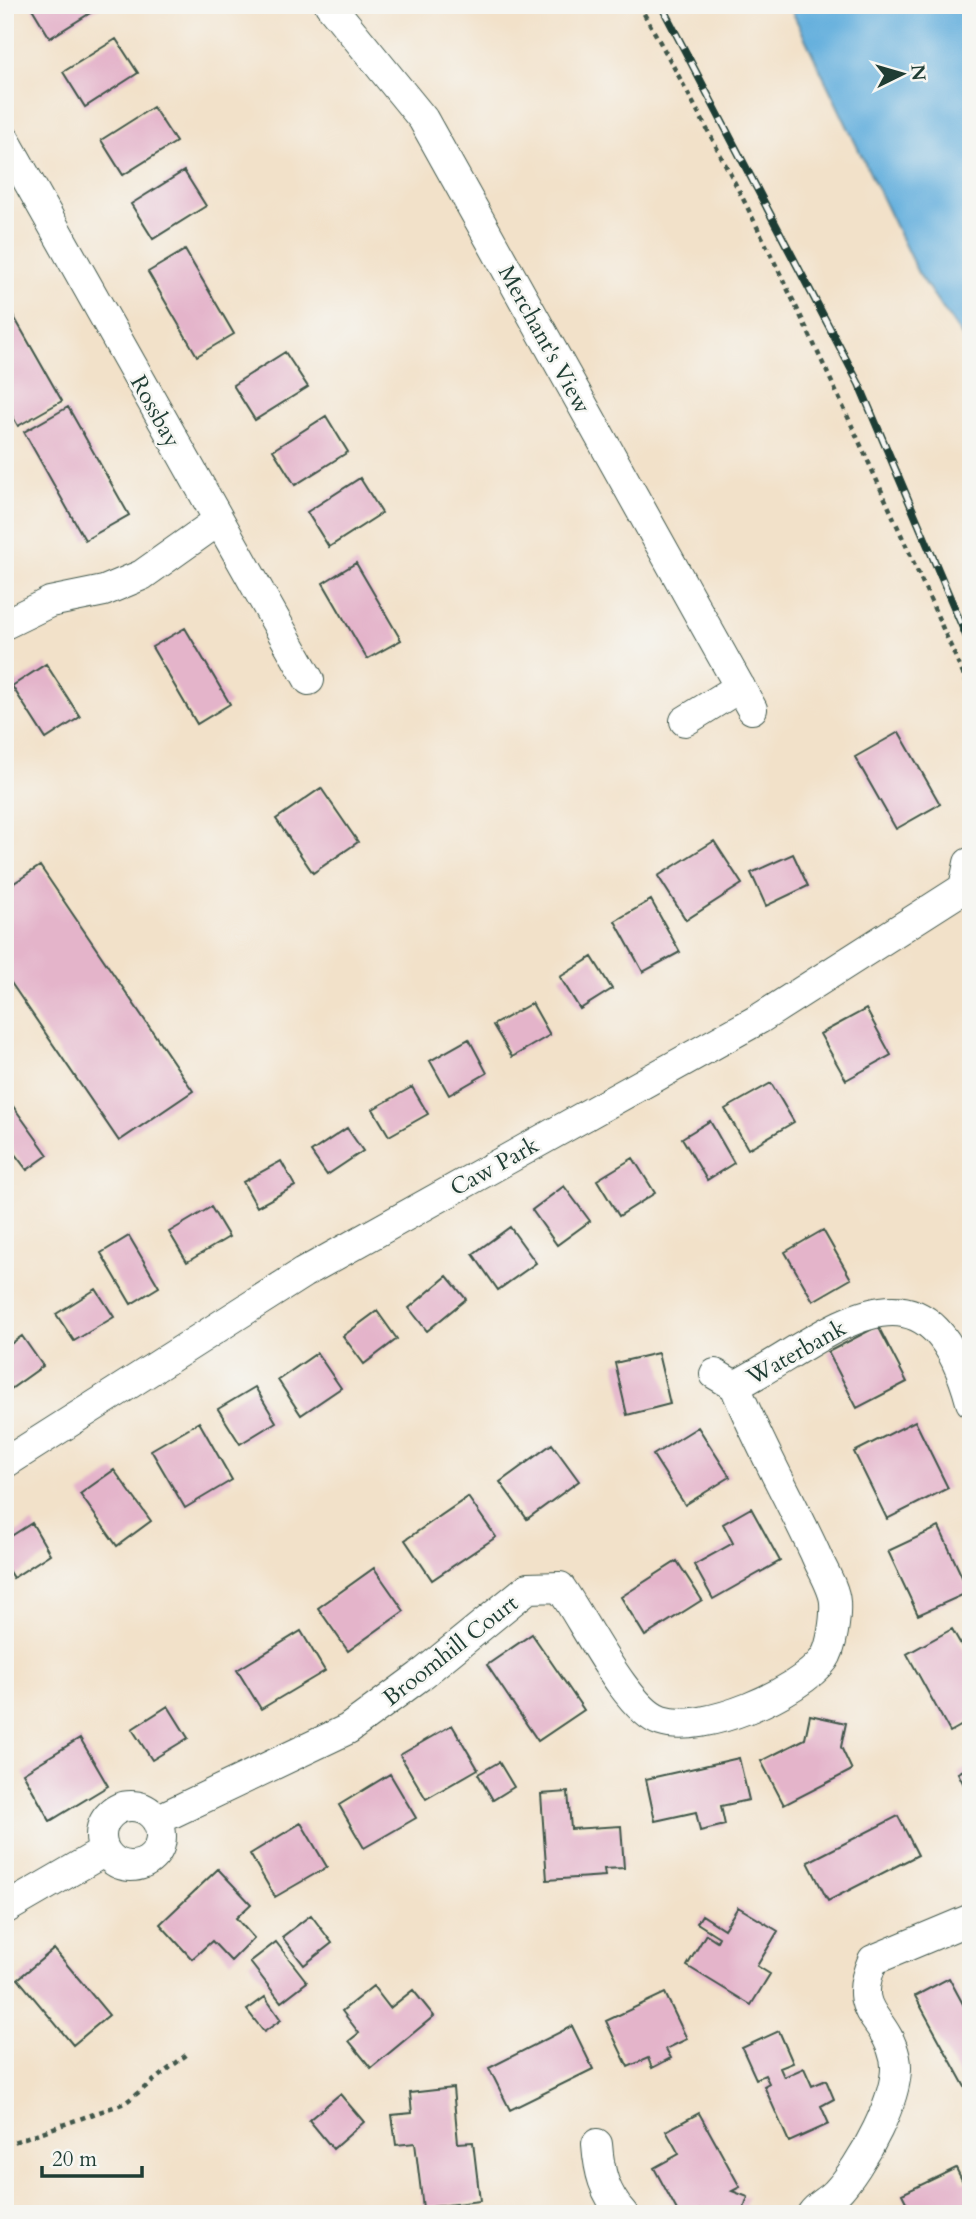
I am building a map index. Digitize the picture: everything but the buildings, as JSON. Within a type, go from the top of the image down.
[{"type":"street","name":"Merchant's View","points":[[330,5],[423,119],[746,698],[685,721]]},
{"type":"street","name":"Rossbay","points":[[5,141],[309,680]]},
{"type":"street","points":[[5,624],[50,602],[104,591],[142,575],[218,522]]},
{"type":"street","name":"Caw Park","points":[[5,1463],[303,1273],[759,1019],[964,888],[969,863]]},
{"type":"street","name":"Waterbank","points":[[725,1380],[866,1314],[892,1310],[922,1316],[939,1330],[964,1378],[971,1402]]},
{"type":"street","name":"Broomhill Court","points":[[157,1820],[348,1729],[420,1676],[528,1588],[560,1587],[582,1617],[614,1675],[636,1704],[661,1721],[701,1722],[736,1714],[778,1695],[805,1676],[825,1658],[835,1601],[725,1380]]},
{"type":"street","points":[[131,1805],[150,1812],[157,1820],[162,1839],[154,1856],[146,1862],[128,1867],[111,1859],[104,1851],[101,1831],[111,1813],[131,1805]]},
{"type":"street","points":[[5,1909],[104,1851]]},
{"type":"street","points":[[812,2214],[836,2193],[872,2139],[887,2109],[896,2079],[896,2059],[888,2040],[865,2005],[864,1980],[873,1960],[971,1919]]},
{"type":"street","points":[[597,2144],[599,2174],[613,2203],[623,2214]]},
{"type":"path","points":[[639,5],[698,108],[828,370],[971,692]]},
{"type":"path","points":[[5,2145],[125,2103],[190,2052]]},
{"type":"water","points":[[789,5],[971,5],[971,349],[918,273]]},
{"type":"railway","points":[[661,5],[859,384],[971,647]]}]
